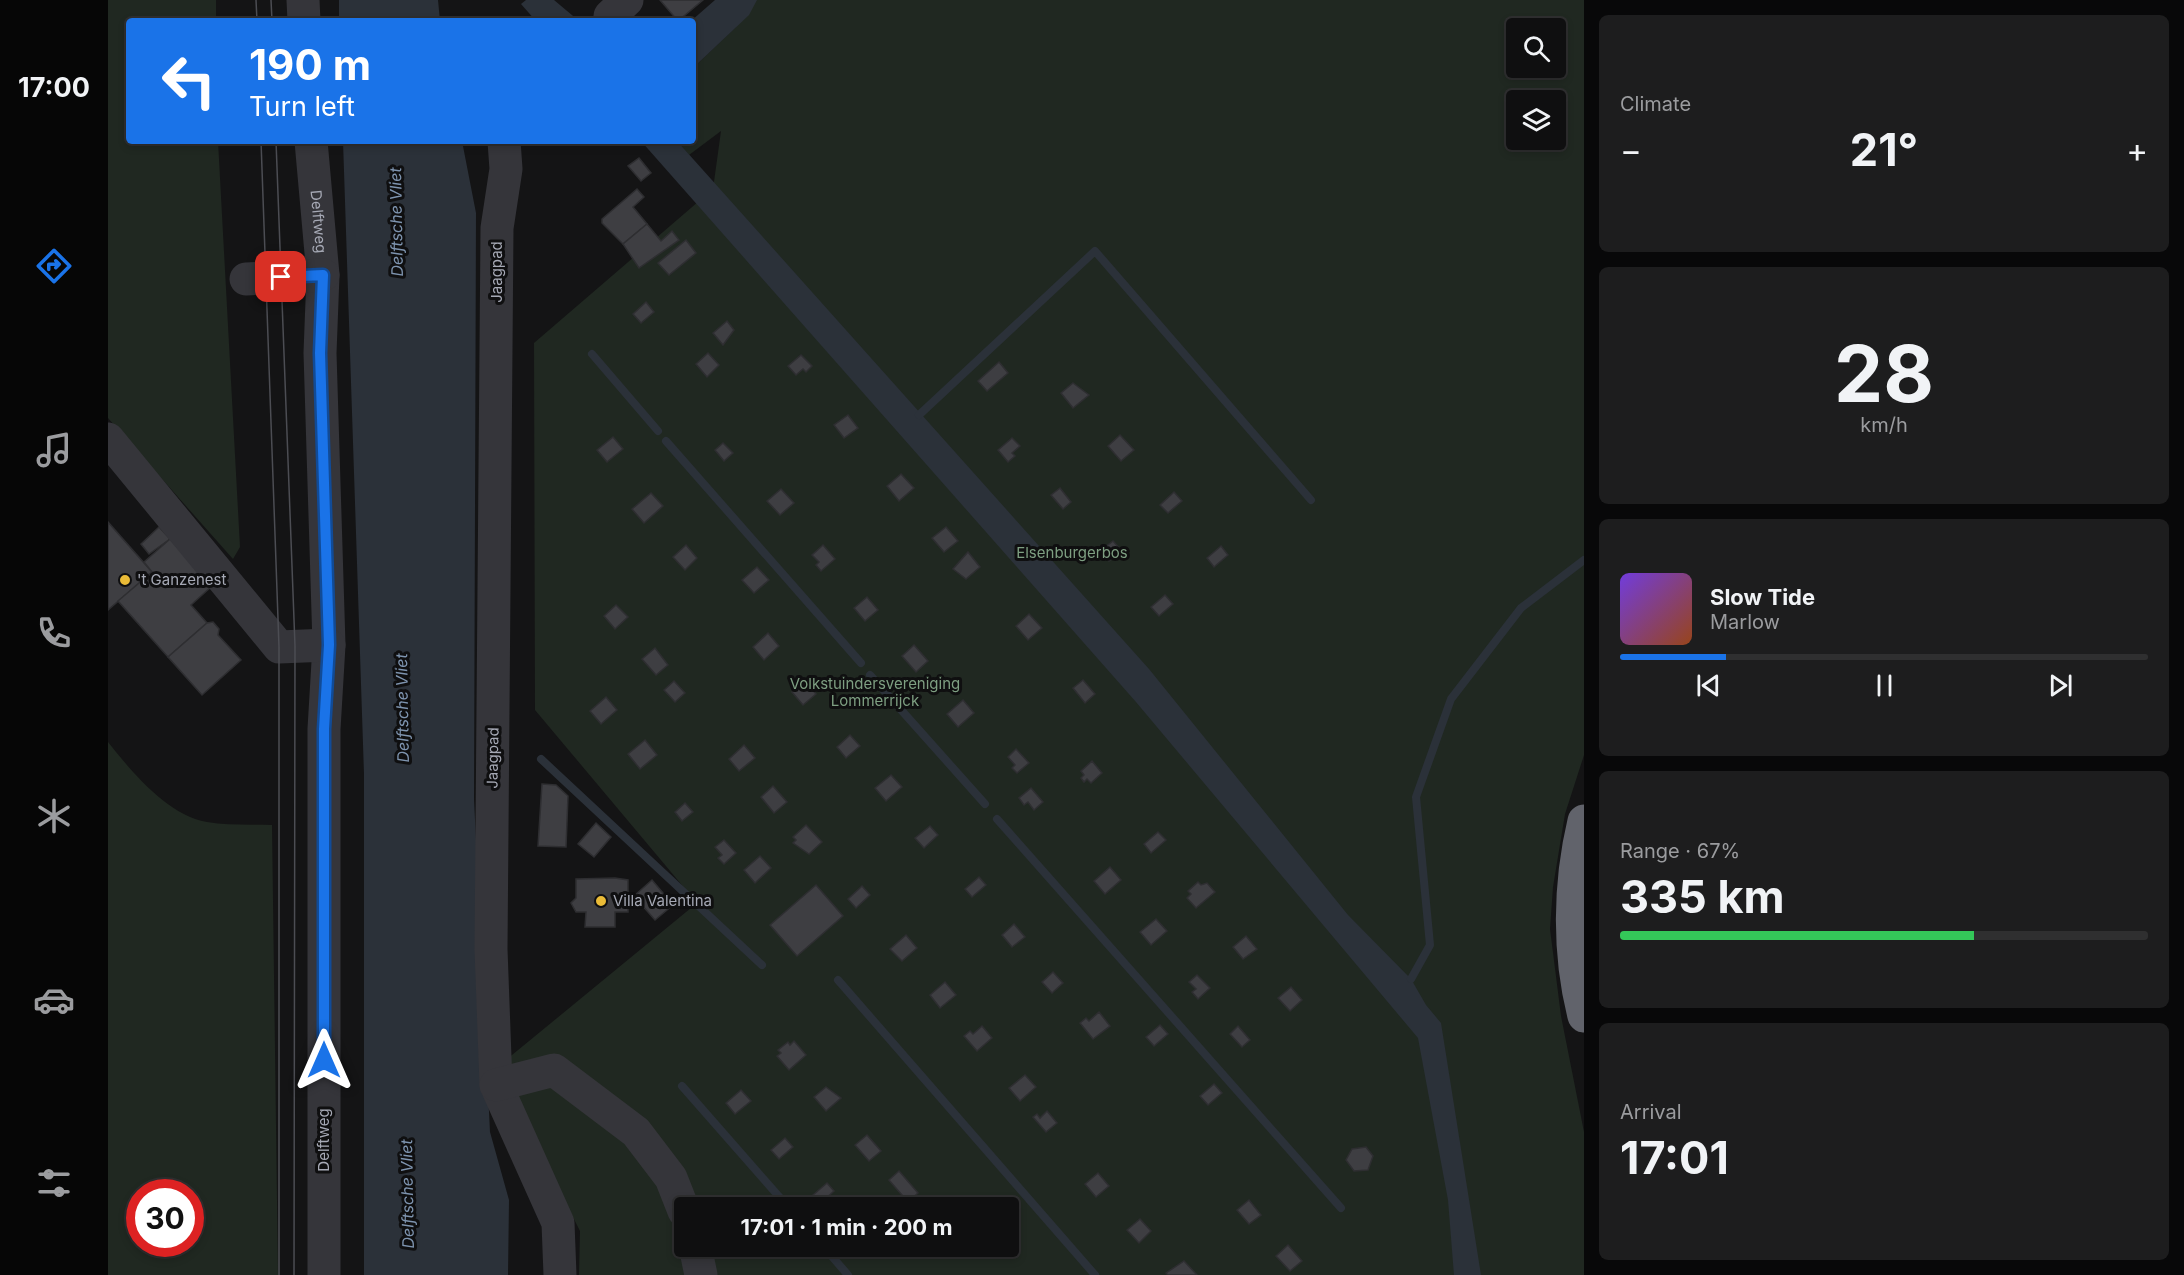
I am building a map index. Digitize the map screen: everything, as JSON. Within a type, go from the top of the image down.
[{"type":"highway","points":[[1584,821],[1573,896],[1575,963],[1584,1016]]},
{"type":"street","points":[[303,0],[304,18]]},
{"type":"street","name":"Delftweg","points":[[311,144],[323,275],[320,353],[329,645],[324,729],[324,1275]]},
{"type":"street","name":"Jaagpad","points":[[504,144],[506,169],[497,228],[491,949],[496,1085],[558,1223],[560,1275]]},
{"type":"street","points":[[246,279],[323,275]]},
{"type":"street","points":[[108,439],[279,646],[329,645]]},
{"type":"street","points":[[496,1085],[554,1070],[636,1132],[671,1178],[678,1197]]},
{"type":"street","points":[[697,1257],[701,1275]]},
{"type":"green space","points":[[108,0],[216,0],[216,18],[126,18],[126,144],[218,144],[240,547],[233,559],[108,418]]},
{"type":"green space","name":"Elsenburgerbos","points":[[740,0],[1584,0],[1584,755],[1565,814],[1553,887],[1550,929],[1561,1016],[1584,1132],[1584,1275],[579,1275],[580,1231],[529,1130],[506,1060],[697,903],[535,710],[534,343],[713,189],[721,131],[689,155],[680,144],[696,144],[696,65],[736,27]]},
{"type":"green space","points":[[108,742],[139,779],[164,802],[178,811],[207,822],[272,825],[278,1275],[108,1275]]},
{"type":"water","points":[[339,0],[438,0],[440,18],[339,18]]},
{"type":"water","points":[[526,0],[554,0],[575,18],[533,18],[521,4]]},
{"type":"water","points":[[715,0],[757,0],[749,15],[696,65],[694,18]]},
{"type":"water","name":"Delftsche Vliet","points":[[343,144],[463,144],[476,213],[474,799],[490,1132],[509,1200],[508,1275],[364,1275],[364,774]]},
{"type":"water","points":[[644,144],[680,144],[1149,669],[1348,915],[1411,979],[1426,1005],[1441,1023],[1481,1275],[1454,1275],[1448,1200],[1418,1038],[1136,702]]},
{"type":"building","points":[[660,0],[703,0],[682,18],[675,18]]},
{"type":"building","points":[[639,158],[651,173],[641,181],[628,166]]},
{"type":"building","points":[[637,189],[644,197],[633,207],[647,224],[623,244],[602,223],[602,219]]},
{"type":"building","points":[[647,224],[661,241],[672,231],[679,240],[639,268],[623,244]]},
{"type":"building","points":[[686,240],[696,253],[669,275],[658,263]]},
{"type":"building","points":[[646,302],[654,312],[641,323],[633,314]]},
{"type":"building","points":[[727,321],[734,330],[723,345],[713,333]]},
{"type":"building","points":[[708,353],[719,365],[707,377],[696,364]]},
{"type":"building","points":[[801,355],[812,366],[806,372],[803,369],[796,375],[788,366]]},
{"type":"building","points":[[999,362],[1008,373],[987,391],[978,381]]},
{"type":"building","points":[[1073,383],[1089,395],[1073,408],[1061,393]]},
{"type":"building","points":[[848,415],[858,428],[844,438],[834,425]]},
{"type":"building","points":[[1120,435],[1134,450],[1121,461],[1108,446]]},
{"type":"building","points":[[613,437],[623,449],[607,462],[597,450]]},
{"type":"building","points":[[1012,438],[1020,446],[1012,453],[1015,456],[1008,462],[998,450]]},
{"type":"building","points":[[723,443],[733,453],[724,461],[715,450]]},
{"type":"building","points":[[901,474],[914,488],[899,501],[887,486]]},
{"type":"building","points":[[1060,488],[1071,502],[1063,509],[1051,495]]},
{"type":"building","points":[[781,489],[794,503],[780,515],[767,501]]},
{"type":"building","points":[[1174,492],[1182,501],[1168,513],[1160,505]]},
{"type":"building","points":[[651,493],[663,506],[644,523],[632,509]]},
{"type":"building","points":[[108,522],[152,572],[108,610]]},
{"type":"building","points":[[159,527],[170,539],[149,554],[141,544]]},
{"type":"building","points":[[946,527],[958,541],[944,552],[932,538]]},
{"type":"building","points":[[170,539],[212,586],[191,605],[207,623],[168,657],[118,601],[152,572],[144,562]]},
{"type":"building","points":[[1113,541],[1121,550],[1109,561],[1100,551]]},
{"type":"building","points":[[686,545],[697,558],[685,570],[673,557]]},
{"type":"building","points":[[823,545],[835,559],[821,571],[816,565],[819,562],[812,555]]},
{"type":"building","points":[[1221,546],[1228,555],[1214,567],[1207,558]]},
{"type":"building","points":[[968,552],[980,567],[966,579],[953,569]]},
{"type":"building","points":[[757,567],[769,580],[754,593],[742,580]]},
{"type":"building","points":[[1165,595],[1173,604],[1159,616],[1151,607]]},
{"type":"building","points":[[867,597],[878,610],[865,621],[854,608]]},
{"type":"building","points":[[616,605],[628,617],[615,629],[604,616]]},
{"type":"building","points":[[1029,614],[1042,628],[1028,640],[1016,626]]},
{"type":"building","points":[[213,622],[219,629],[218,635],[241,660],[202,695],[168,657],[207,623]]},
{"type":"building","points":[[768,633],[779,646],[764,660],[753,647]]},
{"type":"building","points":[[914,645],[928,661],[916,672],[902,656]]},
{"type":"building","points":[[655,648],[668,665],[656,675],[642,659]]},
{"type":"building","points":[[1083,680],[1095,694],[1085,703],[1073,688]]},
{"type":"building","points":[[674,681],[685,693],[675,702],[664,690]]},
{"type":"building","points":[[805,681],[816,694],[803,705],[792,692]]},
{"type":"building","points":[[606,697],[617,710],[601,724],[590,711]]},
{"type":"building","points":[[963,700],[974,713],[958,727],[947,714]]},
{"type":"building","points":[[850,735],[860,746],[846,758],[837,747]]},
{"type":"building","points":[[645,740],[657,755],[640,769],[628,754]]},
{"type":"building","points":[[744,745],[755,758],[739,771],[729,759]]},
{"type":"building","points":[[1016,749],[1029,763],[1017,773],[1012,768],[1015,765],[1008,757]]},
{"type":"building","points":[[1092,761],[1102,773],[1091,783],[1087,779],[1084,782],[1081,778],[1084,775],[1081,771]]},
{"type":"building","points":[[891,775],[902,787],[886,801],[875,788]]},
{"type":"building","points":[[542,784],[556,785],[568,796],[566,847],[538,846]]},
{"type":"building","points":[[773,786],[787,802],[774,813],[761,797]]},
{"type":"building","points":[[1031,788],[1043,802],[1034,810],[1028,802],[1024,805],[1019,798]]},
{"type":"building","points":[[685,803],[693,812],[682,821],[675,812]]},
{"type":"building","points":[[596,823],[611,837],[594,857],[578,844]]},
{"type":"building","points":[[806,825],[822,842],[809,854],[793,843],[796,840],[793,837]]},
{"type":"building","points":[[930,826],[938,835],[924,848],[915,838]]},
{"type":"building","points":[[1158,832],[1166,840],[1151,853],[1144,844]]},
{"type":"building","points":[[724,840],[736,853],[724,864],[718,858],[722,855],[715,847]]},
{"type":"building","points":[[760,856],[771,868],[755,883],[744,870]]},
{"type":"building","points":[[1110,867],[1121,880],[1105,894],[1094,881]]},
{"type":"building","points":[[979,877],[986,885],[972,897],[965,889]]},
{"type":"building","name":"Villa Valentina","points":[[576,879],[628,880],[628,912],[615,912],[615,927],[585,927],[586,912],[576,912],[571,903],[576,898]]},
{"type":"building","points":[[652,880],[673,905],[655,920],[634,896]]},
{"type":"building","points":[[1198,882],[1201,885],[1207,883],[1215,892],[1196,908],[1187,898],[1191,894],[1188,891]]},
{"type":"building","points":[[816,885],[843,916],[797,956],[770,925]]},
{"type":"building","points":[[862,886],[870,895],[856,908],[848,899]]},
{"type":"building","points":[[1156,919],[1167,931],[1151,945],[1140,932]]},
{"type":"building","points":[[1014,924],[1025,937],[1012,947],[1002,935]]},
{"type":"building","points":[[906,935],[917,948],[902,961],[890,949]]},
{"type":"building","points":[[1246,936],[1257,949],[1243,959],[1233,947]]},
{"type":"building","points":[[1053,972],[1063,983],[1052,993],[1042,982]]},
{"type":"building","points":[[1197,975],[1210,988],[1198,999],[1192,992],[1196,989],[1189,982]]},
{"type":"building","points":[[945,982],[956,995],[940,1008],[930,995]]},
{"type":"building","points":[[1291,987],[1302,1000],[1290,1011],[1278,998]]},
{"type":"building","points":[[1099,1012],[1110,1026],[1093,1039],[1080,1023],[1086,1018],[1089,1021]]},
{"type":"building","points":[[1160,1025],[1168,1034],[1154,1046],[1146,1037]]},
{"type":"building","points":[[982,1026],[992,1038],[977,1051],[964,1036],[970,1031],[973,1034]]},
{"type":"building","points":[[1238,1026],[1250,1040],[1242,1047],[1230,1034]]},
{"type":"building","points":[[794,1041],[806,1055],[789,1070],[777,1056],[781,1053],[778,1050],[788,1042],[790,1045]]},
{"type":"building","points":[[1025,1075],[1036,1087],[1020,1101],[1009,1088]]},
{"type":"building","points":[[1214,1084],[1222,1093],[1208,1105],[1200,1096]]},
{"type":"building","points":[[826,1087],[841,1098],[826,1111],[814,1097]]},
{"type":"building","points":[[741,1090],[751,1101],[735,1114],[726,1103]]},
{"type":"building","points":[[1047,1111],[1057,1123],[1046,1132],[1033,1117],[1037,1114],[1040,1118]]},
{"type":"building","points":[[867,1135],[881,1151],[869,1161],[855,1145]]},
{"type":"building","points":[[785,1138],[793,1147],[779,1159],[771,1150]]},
{"type":"building","points":[[1366,1147],[1373,1156],[1368,1170],[1354,1171],[1346,1160],[1352,1149]]},
{"type":"building","points":[[899,1171],[918,1193],[914,1197],[904,1197],[889,1180]]},
{"type":"building","points":[[1098,1173],[1109,1186],[1096,1197],[1085,1184]]},
{"type":"building","points":[[827,1183],[834,1191],[828,1197],[813,1195]]},
{"type":"building","points":[[1249,1200],[1261,1215],[1249,1224],[1237,1210]]},
{"type":"building","points":[[1140,1219],[1151,1231],[1139,1243],[1127,1230]]},
{"type":"building","points":[[1288,1245],[1302,1261],[1290,1271],[1276,1256]]},
{"type":"building","points":[[1184,1261],[1197,1275],[1168,1275],[1166,1273]]},
{"type":"waterway","points":[[919,415],[1095,251],[1311,500]]},
{"type":"waterway","points":[[592,354],[658,431]]},
{"type":"waterway","points":[[666,441],[861,663]]},
{"type":"waterway","points":[[1411,979],[1430,945],[1416,797],[1451,699],[1521,608],[1584,560]]},
{"type":"waterway","points":[[870,675],[985,804]]},
{"type":"waterway","points":[[541,759],[762,965]]},
{"type":"waterway","points":[[997,819],[1341,1208]]},
{"type":"waterway","points":[[838,980],[1095,1275]]},
{"type":"waterway","points":[[682,1086],[779,1197]]},
{"type":"waterway","points":[[832,1257],[848,1275]]},
{"type":"tram line","points":[[256,0],[257,18]]},
{"type":"tram line","points":[[271,0],[272,18]]},
{"type":"tram line","points":[[261,144],[279,647],[279,1275]]},
{"type":"tram line","points":[[276,144],[295,646],[294,1275]]},
{"type":"place","name":"'t Ganzenest","points":[[125,580]]},
{"type":"place","name":"Villa Valentina","points":[[601,901]]},
{"type":"route","points":[[281,277],[323,275],[320,353],[329,645],[324,729],[324,1060]]},
{"type":"park label","name":"Volkstuindersvereniging Lommerrijck","points":[[875,692]]}]
